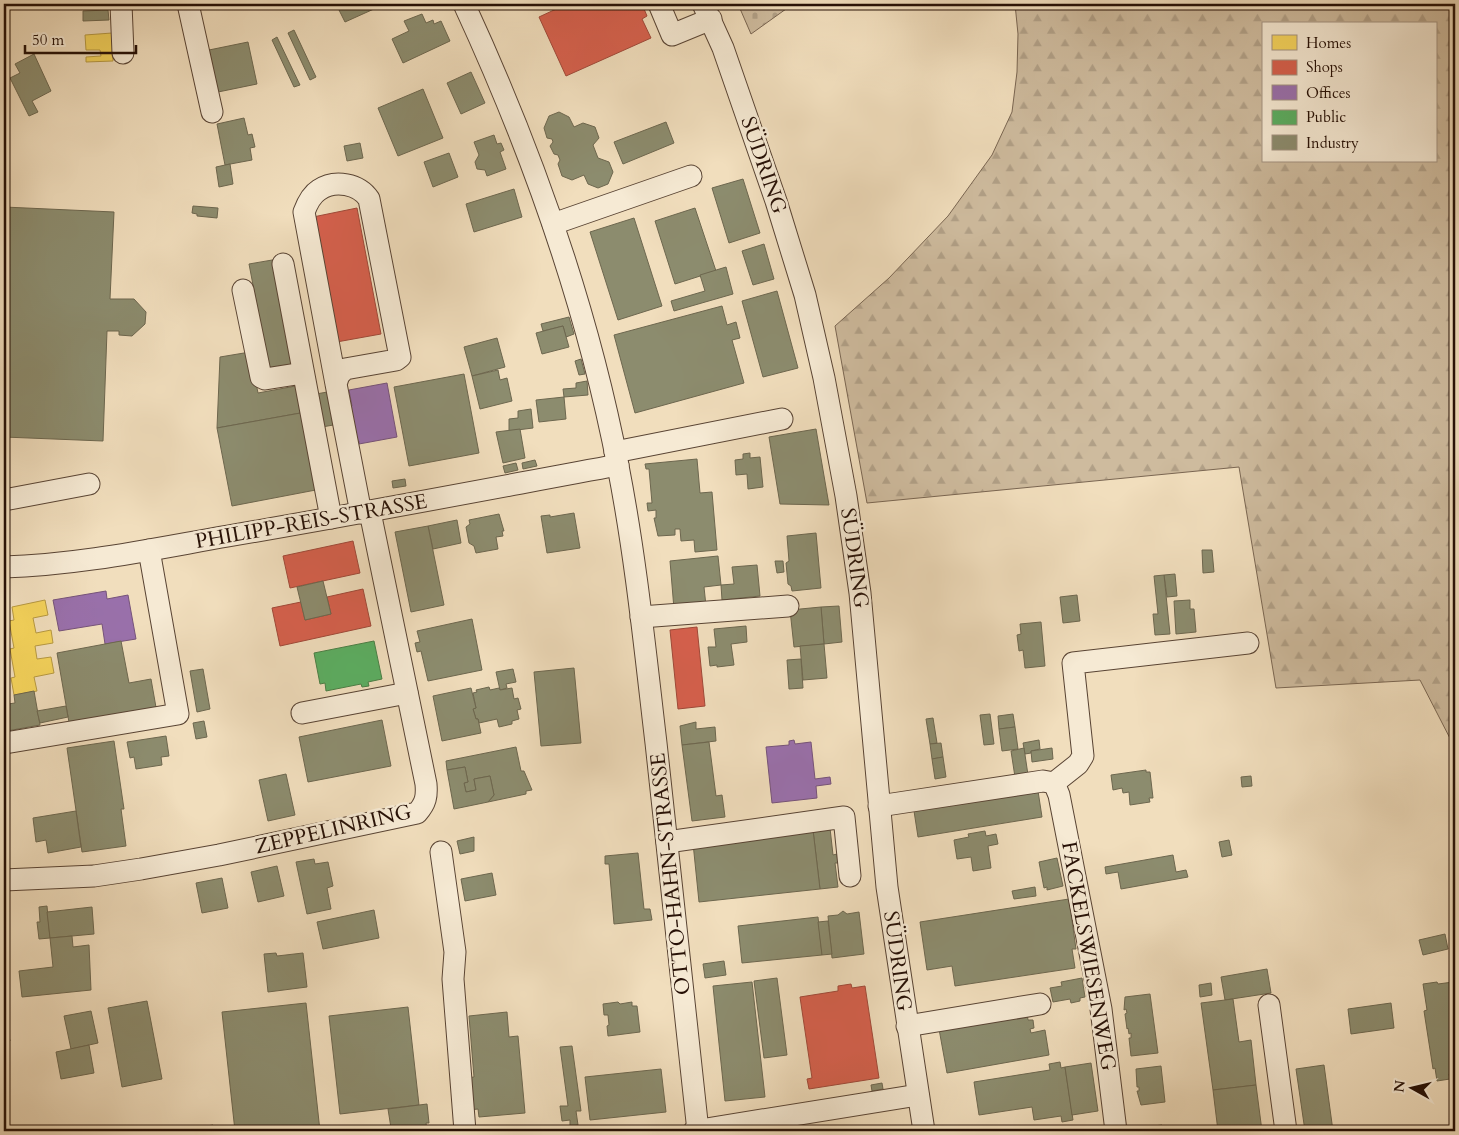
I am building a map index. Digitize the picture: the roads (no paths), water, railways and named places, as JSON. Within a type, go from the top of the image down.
[{"type":"street","points":[[121,4],[124,53]]},
{"type":"street","points":[[188,4],[212,112]]},
{"type":"street","name":"OTTO-HAHN-STRASSE","points":[[464,4],[507,101],[553,224],[574,289],[616,458],[636,573],[698,1131]]},
{"type":"street","points":[[658,4],[672,35],[707,12]]},
{"type":"street","name":"SÜDRING","points":[[707,12],[724,48],[776,201],[805,295],[824,378],[846,496],[860,593],[887,888],[924,1131]]},
{"type":"street","points":[[553,224],[691,176]]},
{"type":"street","name":"ZEPPELINRING","points":[[4,880],[85,876],[141,869],[219,855],[417,813],[424,806],[426,784],[336,384],[304,212],[307,204],[319,190],[328,186],[343,184],[364,191],[369,199],[400,357],[396,360],[345,369],[338,375],[336,384]]},
{"type":"street","points":[[283,264],[331,518]]},
{"type":"street","points":[[243,290],[261,377],[265,379],[303,374]]},
{"type":"street","points":[[616,458],[782,419]]},
{"type":"street","name":"PHILIPP-REIS-STRASSE","points":[[4,567],[59,564],[366,512],[616,458]]},
{"type":"street","points":[[4,500],[89,484]]},
{"type":"street","points":[[5,743],[178,714],[149,550]]},
{"type":"street","points":[[641,617],[788,606]]},
{"type":"street","points":[[879,806],[1043,781],[1054,783],[1078,764],[1083,756],[1073,664],[1248,643]]},
{"type":"street","points":[[302,713],[407,693]]},
{"type":"street","name":"FACKELSWIESENWEG","points":[[1054,783],[1059,795],[1101,1009],[1116,1131]]},
{"type":"street","points":[[667,842],[844,817],[850,876]]},
{"type":"street","points":[[441,852],[455,952],[453,980],[464,1131]]},
{"type":"street","points":[[907,1026],[1040,1004]]},
{"type":"street","points":[[1269,1005],[1286,1131]]},
{"type":"street","points":[[694,1131],[790,1124],[918,1095]]}]
